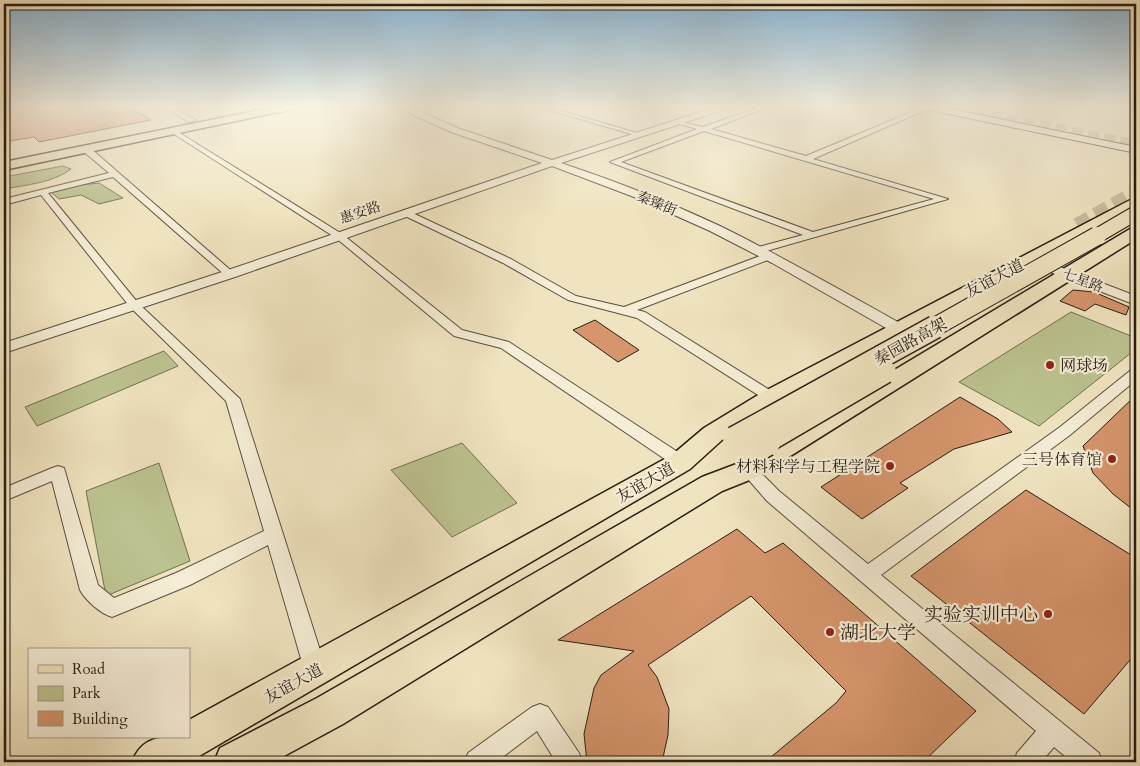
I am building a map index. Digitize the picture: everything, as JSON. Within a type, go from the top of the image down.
[{"type":"main road","points":[[4,161],[108,142]]},
{"type":"main road","points":[[4,166],[125,142]]},
{"type":"main road","points":[[1097,142],[1136,150]]},
{"type":"main road","name":"友谊大道","points":[[152,762],[681,462],[713,434],[772,397],[1030,259],[1071,232],[1136,201]]},
{"type":"main road","name":"秦园路高架","points":[[745,453],[1034,273],[1136,214]]},
{"type":"main road","name":"秦园路高架","points":[[681,462],[745,453],[1136,223]]},
{"type":"main road","name":"友谊大道","points":[[234,762],[330,711],[712,484],[745,453],[1069,274],[1136,232]]},
{"type":"street","points":[[87,150],[122,142]]},
{"type":"street","points":[[190,142],[339,236],[458,333],[505,345],[681,462]]},
{"type":"street","name":"秦臻街","points":[[483,142],[552,163],[676,210],[764,253],[900,329]]},
{"type":"street","name":"惠安路","points":[[4,348],[230,274],[619,142]]},
{"type":"street","points":[[672,142],[614,162],[812,235]]},
{"type":"street","points":[[624,312],[764,253],[812,235],[944,199],[746,142]]},
{"type":"street","points":[[806,159],[845,142]]},
{"type":"street","points":[[87,150],[230,274]]},
{"type":"street","points":[[4,202],[115,174]]},
{"type":"street","points":[[43,192],[134,305],[234,399],[316,670]]},
{"type":"street","points":[[406,213],[507,261],[572,298],[641,315],[772,397]]},
{"type":"street","name":"七星路","points":[[1030,259],[1136,301]]},
{"type":"street","points":[[867,575],[1065,431],[1136,373]]},
{"type":"street","points":[[745,453],[773,496],[1090,762]]},
{"type":"street","points":[[4,496],[58,472],[90,590],[112,608],[183,579],[274,534]]},
{"type":"street","points":[[477,762],[540,715],[570,762]]},
{"type":"street","points":[[1026,762],[1052,730]]},
{"type":"green space","points":[[63,166],[71,169],[64,174],[47,180],[4,189],[4,177]]},
{"type":"green space","points":[[99,183],[123,198],[99,204],[81,195],[59,199],[51,192],[80,185]]},
{"type":"green space","name":"网球场","points":[[1071,312],[1136,338],[1136,349],[1039,426],[959,382]]},
{"type":"green space","points":[[164,351],[178,366],[37,426],[25,407]]},
{"type":"green space","points":[[462,443],[517,503],[452,537],[391,470]]},
{"type":"green space","points":[[159,463],[190,561],[106,596],[86,491]]},
{"type":"building","points":[[1073,290],[1094,292],[1129,307],[1126,315],[1095,304],[1085,311],[1060,301]]},
{"type":"building","points":[[595,320],[639,350],[618,362],[573,330]]},
{"type":"building","name":"三号体育馆","points":[[1136,395],[1136,512],[1113,494],[1093,473],[1083,446]]},
{"type":"building","name":"材料科学与工程学院","points":[[960,397],[998,419],[1012,432],[954,449],[900,483],[908,488],[862,519],[821,487]]},
{"type":"building","name":"实验实训中心","points":[[1026,490],[1136,558],[1136,653],[1084,714],[911,576]]},
{"type":"building","points":[[737,529],[765,553],[783,543],[976,711],[923,762],[765,762],[836,703],[846,691],[751,596],[648,665],[657,677],[669,709],[668,735],[662,762],[587,762],[584,734],[594,688],[601,675],[634,651],[558,640]]},
{"type":"tunnel","points":[[1120,142],[1136,145]]},
{"type":"tunnel","points":[[1077,225],[1136,192]]},
{"type":"place","name":"网球场","points":[[1050,365]]},
{"type":"place","name":"三号体育馆","points":[[1112,459]]},
{"type":"place","name":"材料科学与工程学院","points":[[890,466]]},
{"type":"place","name":"实验实训中心","points":[[1048,614]]},
{"type":"place","name":"湖北大学","points":[[830,632]]}]
